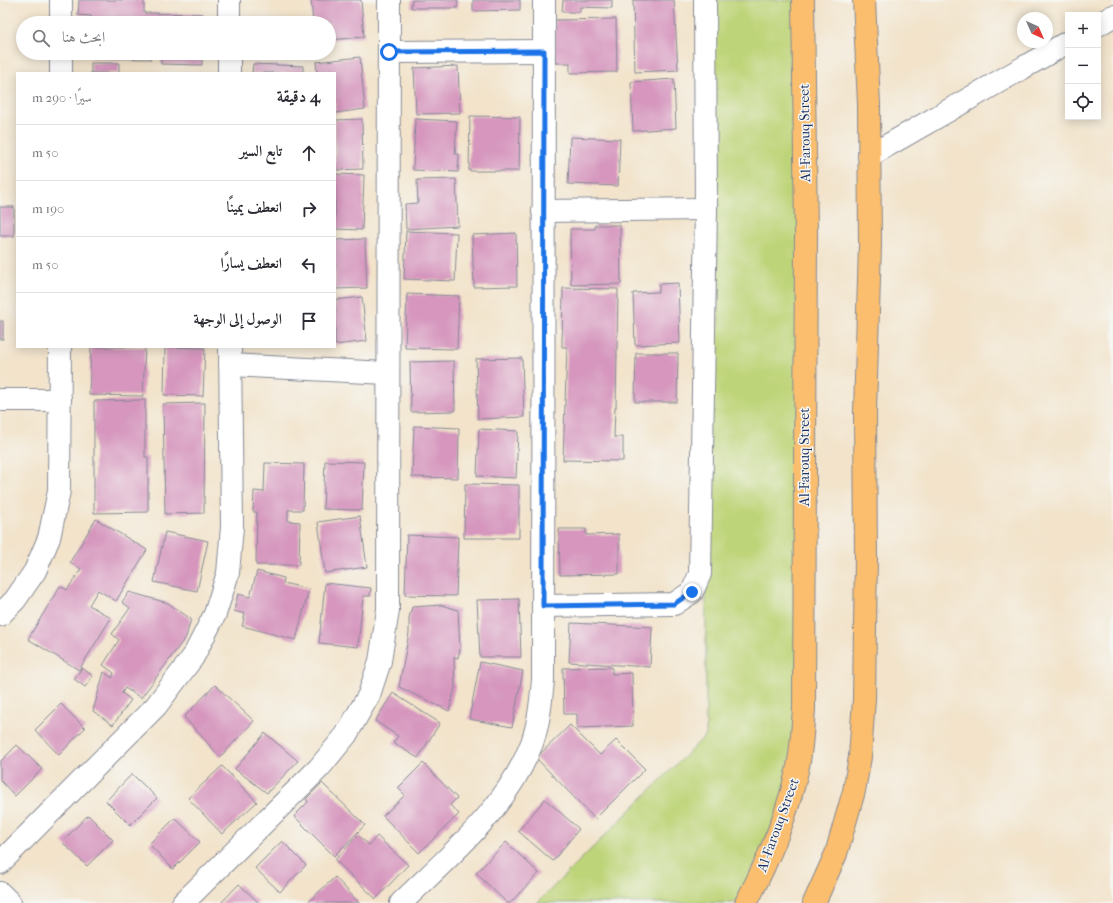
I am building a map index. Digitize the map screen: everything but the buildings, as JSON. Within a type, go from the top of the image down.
[{"type":"main road","name":"Al-Farouq Street","points":[[746,903],[760,876],[775,840],[790,797],[798,770],[804,710],[806,234],[803,0]]},
{"type":"main road","points":[[814,903],[836,854],[854,791],[860,757],[864,699],[866,557],[865,411],[870,245],[868,156],[869,104],[864,0]]},
{"type":"street","points":[[61,0],[61,16]]},
{"type":"street","points":[[229,0],[229,16]]},
{"type":"street","points":[[183,903],[319,768],[346,735],[369,695],[380,661],[388,610],[387,373],[389,0]]},
{"type":"street","points":[[401,903],[478,827],[500,802],[532,744],[540,714],[544,680],[544,0]]},
{"type":"street","points":[[543,606],[674,604],[692,592],[700,574],[706,209],[705,0]]},
{"type":"street","points":[[1101,23],[1113,16]]},
{"type":"street","points":[[868,156],[1065,44]]},
{"type":"street","points":[[389,52],[544,51]]},
{"type":"street","points":[[61,60],[61,72]]},
{"type":"street","points":[[229,60],[229,72]]},
{"type":"street","points":[[543,211],[706,209]]},
{"type":"street","points":[[0,615],[15,600],[35,571],[49,538],[59,491],[60,348]]},
{"type":"street","points":[[0,863],[156,706],[193,657],[215,614],[228,573],[232,527],[230,356],[387,373]]},
{"type":"street","points":[[0,400],[60,400]]},
{"type":"street","points":[[0,893],[10,903]]},
{"type":"green space","points":[[705,0],[804,0],[797,770],[741,895],[735,903],[537,903],[706,735]]},
{"type":"route","points":[[389,52],[544,51],[543,606],[674,604],[692,592]]}]
